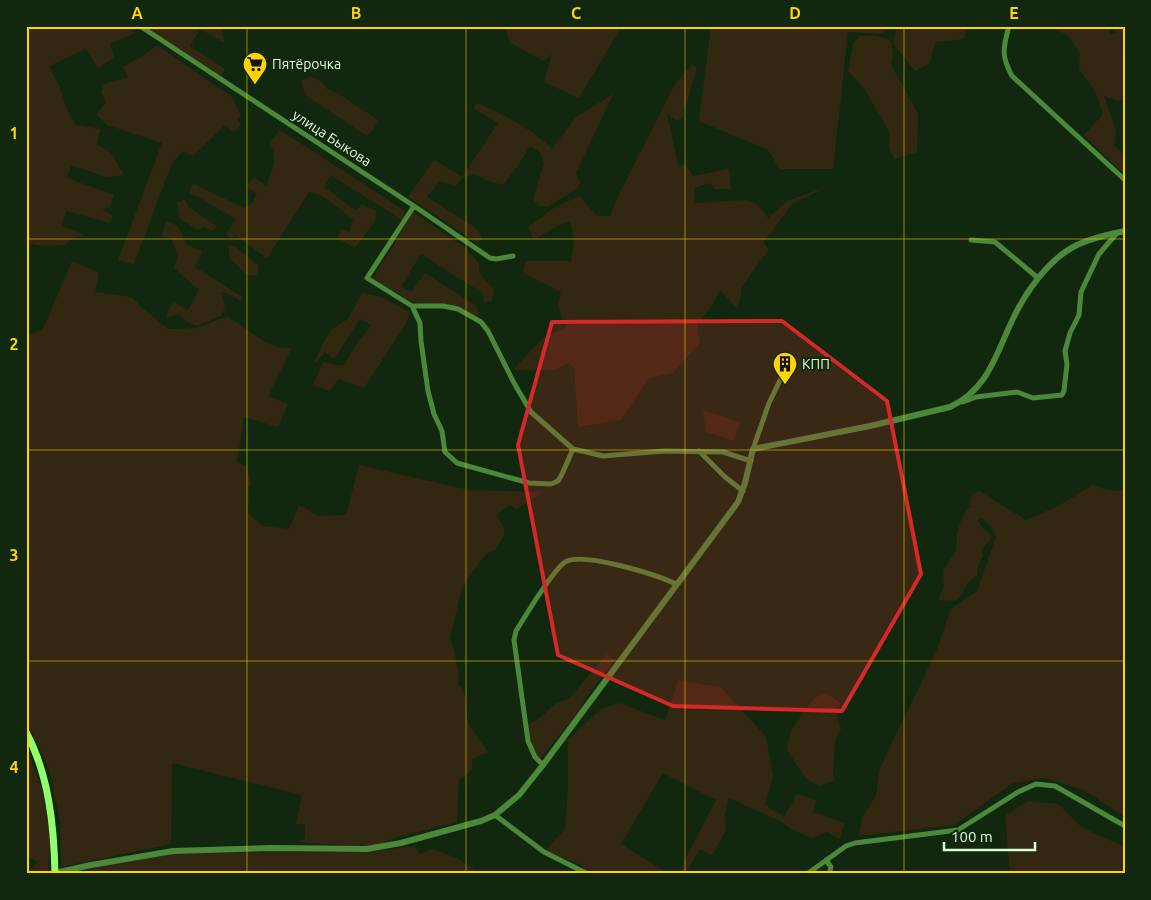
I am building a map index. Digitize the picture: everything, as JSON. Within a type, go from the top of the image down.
[{"type":"main road","points":[[26,732],[44,780],[53,826],[55,874]]},
{"type":"street","name":"улица Быкова","points":[[140,26],[490,258],[496,259],[513,256]]},
{"type":"street","points":[[1009,26],[1003,54],[1012,76],[1125,180]]},
{"type":"street","points":[[414,206],[366,278],[412,306],[443,306],[458,309],[481,322],[488,330],[514,383],[531,412],[573,449],[603,456],[664,451],[723,452],[751,462]]},
{"type":"street","points":[[959,403],[975,390],[990,370],[1017,310],[1028,290],[1038,278],[1066,251],[1077,245],[1121,232]]},
{"type":"street","points":[[753,449],[870,426],[950,407],[976,397],[1017,392],[1033,398],[1062,395],[1067,364],[1065,351],[1070,333],[1079,315],[1080,292],[1099,254],[1121,232]]},
{"type":"street","points":[[971,240],[995,242],[1038,278]]},
{"type":"street","points":[[412,306],[420,323],[420,341],[428,391],[434,414],[442,431],[445,452],[457,463],[529,483],[551,484],[558,481],[573,449]]},
{"type":"street","points":[[55,874],[145,855],[190,849],[367,849],[417,839],[481,821],[495,815],[519,795],[544,765],[738,502],[751,462],[753,449],[769,403],[781,378]]},
{"type":"street","points":[[699,451],[742,491]]},
{"type":"street","points":[[544,765],[535,757],[528,741],[514,640],[516,630],[556,572],[565,562],[578,558],[643,572],[676,584]]},
{"type":"street","points":[[807,874],[846,846],[855,843],[958,830],[1018,792],[1036,784],[1055,786],[1125,826]]},
{"type":"street","points":[[495,815],[544,852],[588,874]]},
{"type":"street","points":[[826,860],[831,867],[829,874]]},
{"type":"street","points":[[576,868],[580,874]]},
{"type":"highlighted area","points":[[782,321],[887,401],[921,574],[842,711],[673,706],[558,655],[518,445],[552,322]]},
{"type":"shaded area","points":[[26,26],[124,26],[135,33],[110,44],[114,57],[98,68],[86,49],[49,66],[60,88],[67,110],[76,125],[100,129],[97,144],[111,153],[124,175],[107,177],[71,165],[67,178],[114,195],[110,207],[102,209],[113,216],[110,223],[66,211],[62,226],[84,235],[71,239],[65,245],[44,246],[26,243]]},
{"type":"shaded area","points":[[144,26],[221,26],[225,43],[200,29],[190,46],[225,69],[221,76]]},
{"type":"shaded area","points":[[504,26],[622,26],[579,98],[544,82],[552,54],[544,61],[510,43]]},
{"type":"shaded area","points":[[711,26],[885,26],[883,34],[848,32],[833,169],[780,169],[768,150],[699,121]]},
{"type":"shaded area","points":[[897,26],[961,26],[966,31],[964,39],[935,42],[930,63],[915,71],[893,43]]},
{"type":"shaded area","points":[[1109,26],[1110,34],[1115,33],[1115,26],[1125,26],[1122,47],[1125,64],[1125,99],[1117,101],[1104,96],[1116,131],[1114,145],[1125,156],[1125,175],[1084,135],[1103,114],[1095,91],[1079,69],[1080,53],[1067,35],[1051,27]]},
{"type":"shaded area","points":[[860,36],[877,36],[891,41],[893,55],[891,64],[918,114],[917,152],[894,159],[889,148],[890,133],[865,90],[848,71],[853,44]]},
{"type":"shaded area","points":[[157,45],[232,97],[241,115],[237,119],[241,125],[234,132],[225,125],[193,156],[183,151],[172,163],[134,264],[118,260],[162,143],[107,125],[96,114],[106,102],[101,93],[104,84],[128,77],[123,67]]},
{"type":"shaded area","points":[[692,64],[697,68],[682,119],[676,120],[667,114],[678,165],[685,165],[693,176],[729,169],[731,189],[715,189],[710,183],[694,188],[695,203],[746,200],[758,205],[768,218],[787,201],[829,186],[793,203],[763,243],[769,249],[741,288],[741,296],[737,308],[720,290],[711,307],[697,324],[700,343],[673,373],[649,378],[621,420],[578,427],[574,368],[569,363],[555,370],[513,370],[543,338],[566,327],[558,307],[561,292],[523,273],[525,261],[571,261],[574,240],[570,221],[555,227],[534,240],[528,227],[554,208],[579,196],[597,216],[610,216],[618,196],[675,84]]},
{"type":"shaded area","points":[[310,76],[322,82],[327,89],[339,94],[378,120],[373,130],[367,136],[305,95],[301,81]]},
{"type":"shaded area","points":[[613,94],[576,173],[580,182],[578,188],[549,206],[538,206],[533,199],[544,163],[540,152],[530,146],[503,185],[474,174],[462,178],[456,186],[440,181],[427,197],[476,228],[482,238],[478,243],[408,197],[434,160],[462,177],[498,123],[473,108],[478,103],[526,129],[552,149],[576,117]]},
{"type":"shaded area","points":[[280,130],[405,211],[402,220],[331,175],[324,187],[356,211],[362,204],[376,211],[375,221],[355,248],[337,238],[341,229],[349,232],[353,219],[321,195],[309,192],[267,258],[235,235],[231,239],[226,234],[236,219],[190,194],[191,186],[194,184],[244,208],[251,205],[257,194],[246,186],[254,177],[266,186],[274,159],[269,143]]},
{"type":"shaded area","points":[[184,199],[190,208],[217,226],[213,231],[203,227],[198,230],[180,219],[177,203]]},
{"type":"shaded area","points":[[413,212],[464,247],[479,263],[481,275],[494,289],[492,301],[483,302],[484,294],[421,254],[401,286],[411,292],[425,273],[475,305],[479,313],[478,317],[464,309],[443,304],[418,303],[406,299],[395,291],[372,280]]},
{"type":"shaded area","points":[[166,222],[178,227],[186,244],[202,252],[195,267],[241,296],[242,298],[239,301],[237,298],[220,291],[225,307],[221,316],[197,326],[178,314],[166,319],[168,310],[174,302],[188,310],[199,290],[174,268],[178,257],[172,239],[161,237]]},
{"type":"shaded area","points":[[228,245],[235,247],[259,266],[257,275],[247,275],[230,258]]},
{"type":"shaded area","points":[[72,261],[99,273],[95,292],[132,297],[142,308],[168,329],[197,328],[228,316],[267,343],[283,348],[292,348],[268,396],[288,404],[278,427],[244,417],[237,462],[247,467],[251,484],[249,487],[248,513],[263,526],[289,529],[299,505],[318,516],[346,515],[359,465],[469,490],[544,492],[517,509],[509,505],[496,515],[504,527],[504,536],[495,550],[487,553],[462,588],[450,638],[459,676],[458,685],[465,697],[468,722],[488,752],[472,759],[472,770],[459,780],[457,822],[398,837],[371,848],[360,844],[354,852],[415,846],[419,854],[433,849],[459,859],[480,874],[86,874],[93,867],[179,853],[351,852],[356,846],[299,842],[305,838],[305,824],[296,824],[302,795],[172,763],[171,844],[61,867],[60,821],[49,769],[26,720],[26,337],[43,329]]},
{"type":"shaded area","points":[[362,293],[382,297],[409,312],[407,322],[364,388],[338,379],[330,391],[313,385],[323,362],[343,366],[360,339],[372,325],[360,319],[334,359],[325,352],[316,363],[315,360],[323,343],[332,329],[348,319]]},
{"type":"shaded area","points":[[703,410],[740,422],[734,441],[706,432]]},
{"type":"shaded area","points":[[1092,484],[1107,490],[1125,491],[1125,817],[1084,790],[1045,778],[1013,783],[954,825],[859,836],[862,817],[876,796],[880,768],[936,652],[951,609],[977,591],[996,537],[992,528],[981,517],[978,520],[979,522],[992,537],[981,551],[983,555],[979,563],[977,576],[966,585],[961,595],[955,601],[938,599],[944,586],[943,570],[956,551],[957,534],[961,520],[968,508],[972,507],[970,502],[972,494],[979,491],[1026,520],[1060,505]]},
{"type":"shaded area","points":[[607,654],[615,660],[585,699],[580,710],[539,760],[530,741],[528,724],[539,719],[556,704],[568,700]]},
{"type":"shaded area","points":[[678,680],[721,687],[766,737],[773,776],[765,805],[784,817],[797,794],[816,800],[813,812],[844,823],[840,839],[827,832],[811,838],[791,829],[782,822],[729,798],[725,814],[726,830],[712,855],[700,849],[685,874],[678,874],[716,800],[663,773],[621,844],[669,874],[588,874],[581,865],[545,851],[565,829],[568,788],[568,740],[601,709],[619,703],[665,720]]},
{"type":"shaded area","points":[[826,693],[841,703],[837,717],[841,729],[835,740],[833,772],[835,780],[819,786],[806,779],[787,750],[791,730],[814,698]]},
{"type":"shaded area","points":[[26,750],[42,789],[49,818],[50,846],[46,874],[26,874],[26,871],[32,869],[37,862],[26,854]]},
{"type":"shaded area","points":[[1028,801],[1058,804],[1081,827],[1125,847],[1125,874],[1010,874],[1005,816]]},
{"type":"place","name":"Пятёрочка","points":[[255,85]]},
{"type":"place","name":"КПП","points":[[785,385]]}]
